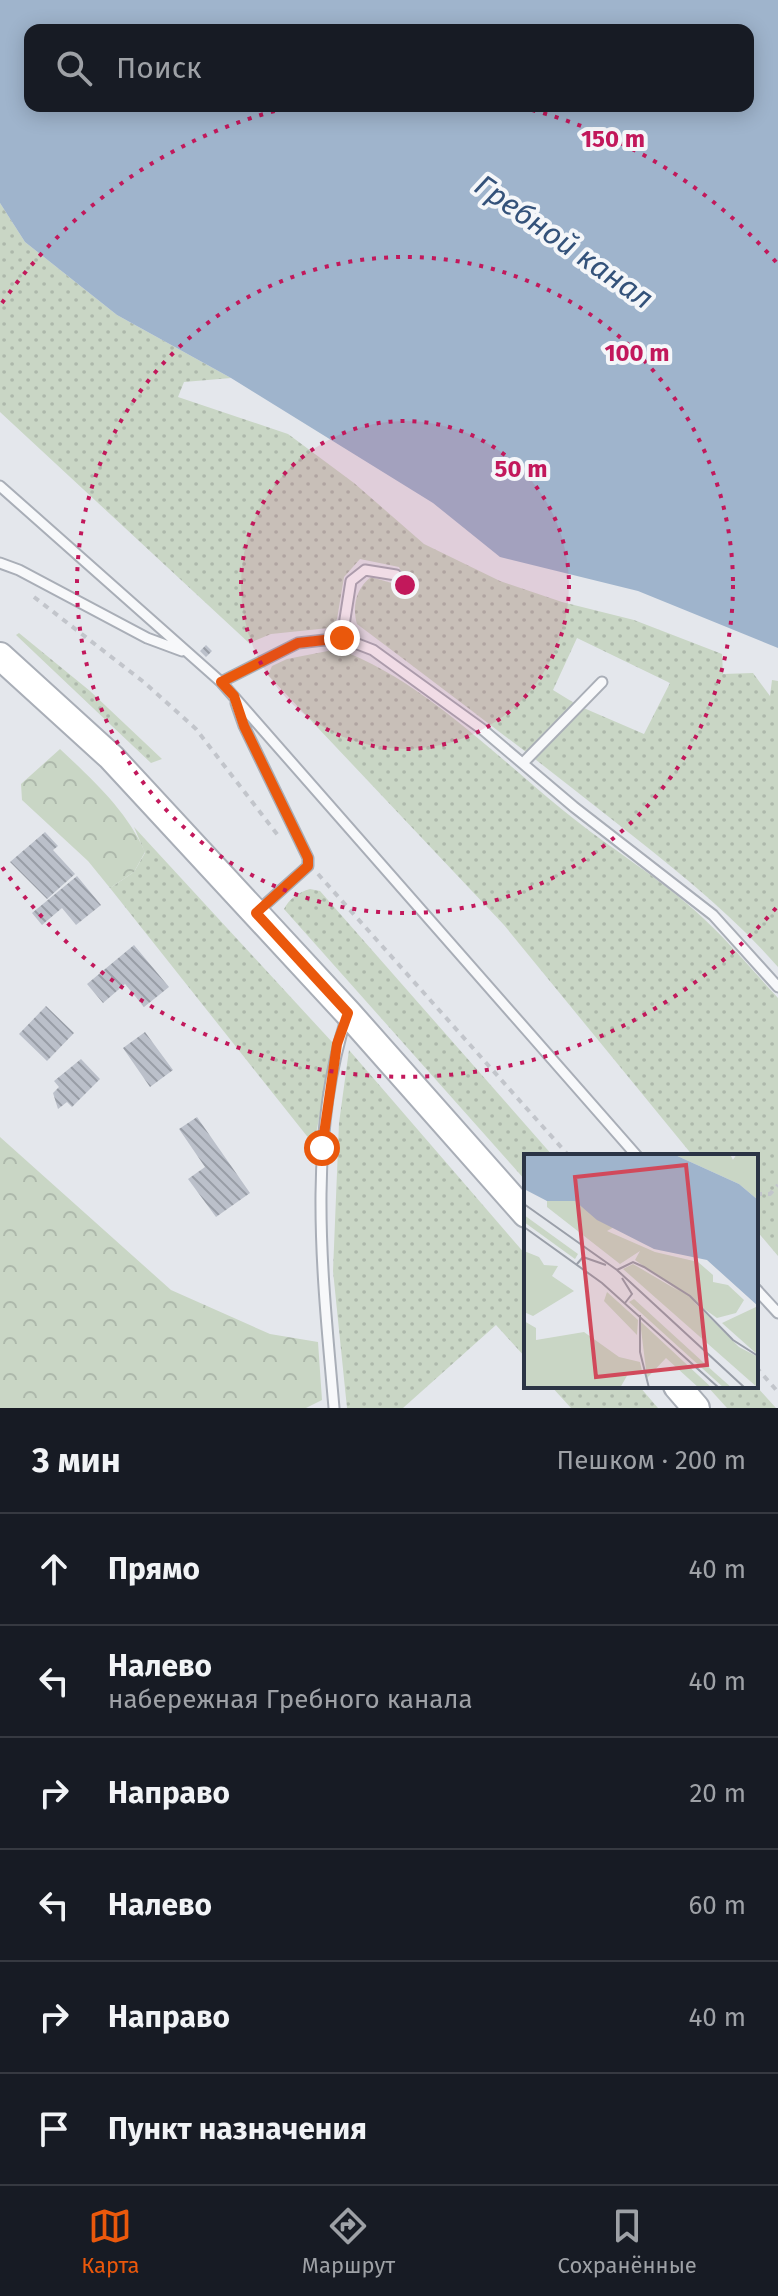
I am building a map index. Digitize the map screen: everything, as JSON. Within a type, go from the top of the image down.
[{"type":"street","points":[[0,656],[111,757],[348,1013],[524,1212]]},
{"type":"street","points":[[679,1388],[696,1408]]},
{"type":"lane","points":[[0,486],[221,682],[635,1154]]},
{"type":"lane","points":[[0,563],[147,638],[189,653]]},
{"type":"lane","points":[[342,638],[351,581],[365,570],[396,575]]},
{"type":"lane","points":[[221,682],[298,643],[342,638],[373,650],[413,677],[713,915],[778,987]]},
{"type":"lane","points":[[523,763],[602,682]]},
{"type":"lane","points":[[234,696],[244,726],[308,858],[308,866],[256,913]]},
{"type":"lane","points":[[334,1408],[322,1265],[322,1148],[337,1044],[348,1013]]},
{"type":"lane","points":[[758,1291],[778,1313]]},
{"type":"path","points":[[758,1194],[770,1194],[778,1185]]},
{"type":"path","points":[[758,1369],[778,1392]]},
{"type":"green space","points":[[0,203],[25,242],[117,315],[231,378],[184,382],[178,397],[288,434],[354,483],[424,544],[500,581],[562,602],[634,620],[722,654],[723,674],[753,673],[770,696],[772,680],[778,681],[778,967],[720,908],[678,873],[357,624],[355,605],[362,587],[371,577],[395,584],[405,580],[399,567],[360,559],[344,577],[337,619],[329,628],[271,634],[249,643],[0,412]],"holes":[[[577,638],[670,683],[644,734],[579,706],[553,690]]]},
{"type":"green space","points":[[19,633],[90,691],[162,759],[151,763],[16,635]]},
{"type":"green space","points":[[338,649],[369,662],[428,699],[581,825],[687,903],[778,998],[778,1256],[758,1232],[758,1154],[691,1154],[504,925],[268,675],[272,666],[287,659]]},
{"type":"green space","points":[[60,749],[119,810],[145,852],[134,872],[110,888],[88,861],[22,800],[21,784]]},
{"type":"green space","points":[[134,827],[333,1043],[314,1145],[110,888],[134,872],[145,853]]},
{"type":"green space","points":[[310,889],[320,891],[551,1154],[524,1154],[524,1179],[284,909],[302,892]]},
{"type":"green space","points":[[349,1050],[524,1253],[524,1356],[496,1325],[403,1408],[347,1408],[333,1271],[339,1123]]},
{"type":"green space","points":[[0,1137],[171,1290],[270,1334],[318,1342],[322,1400],[306,1408],[0,1408]]},
{"type":"green space","points":[[553,1388],[641,1388],[658,1408],[571,1408]]},
{"type":"green space","points":[[709,1388],[758,1388],[776,1408],[727,1408]]},
{"type":"water","name":"Гребной канал","points":[[0,0],[778,0],[778,648],[638,591],[500,557],[433,503],[231,378],[117,315],[25,242],[0,203]]},
{"type":"building","points":[[206,645],[212,651],[206,657],[200,651]]},
{"type":"building","points":[[45,832],[58,846],[53,850],[75,874],[47,899],[10,862]]},
{"type":"building","points":[[77,876],[101,905],[76,925],[62,908],[42,925],[32,913]]},
{"type":"building","points":[[134,945],[169,987],[144,1007],[125,984],[103,1003],[87,984]]},
{"type":"building","points":[[46,1006],[74,1033],[47,1061],[19,1034]]},
{"type":"building","points":[[145,1032],[173,1070],[150,1087],[123,1048]]},
{"type":"building","points":[[81,1059],[100,1079],[72,1107],[67,1102],[58,1109],[53,1093],[59,1087],[54,1081]]},
{"type":"building","points":[[197,1117],[250,1193],[216,1217],[188,1179],[205,1167],[179,1129]]},
{"type":"route","points":[[322,1148],[337,1044],[348,1013],[256,913],[308,866],[308,858],[244,726],[234,696],[221,682],[298,643],[342,638]]}]
